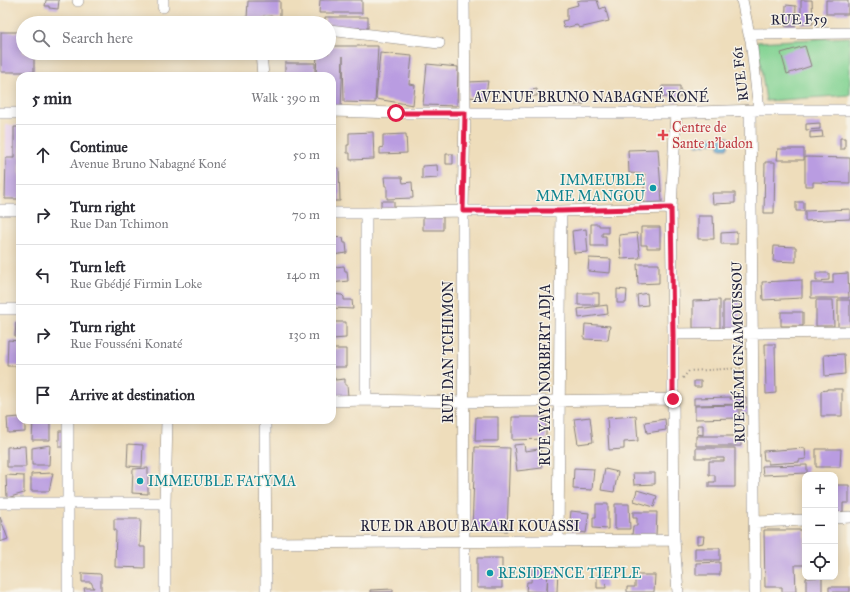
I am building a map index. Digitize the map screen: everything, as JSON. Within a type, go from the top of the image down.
[{"type":"street","name":"RUE DAN TCHIMON","points":[[464,0],[464,592]]},
{"type":"street","name":"RUE F61","points":[[742,0],[749,34],[752,40],[755,110]]},
{"type":"street","points":[[336,31],[439,43]]},
{"type":"street","name":"RUE F59","points":[[749,34],[850,33]]},
{"type":"street","points":[[262,60],[263,72]]},
{"type":"street","name":"AVENUE BRUNO NABAGNÉ KONÉ","points":[[336,111],[396,113],[676,113],[755,110],[850,110]]},
{"type":"street","name":"RUE RÉMI GNAMOUSSOU","points":[[755,110],[752,333],[755,592]]},
{"type":"street","points":[[0,113],[16,113]]},
{"type":"street","points":[[676,113],[671,208],[674,540],[678,592]]},
{"type":"street","points":[[336,213],[561,211],[671,208]]},
{"type":"street","points":[[0,210],[16,210]]},
{"type":"street","name":"RUE YAYO NORBERT ADJA","points":[[558,540],[561,211]]},
{"type":"street","points":[[366,213],[366,400]]},
{"type":"street","points":[[0,309],[16,309]]},
{"type":"street","points":[[673,334],[850,332]]},
{"type":"street","points":[[336,401],[464,402],[673,399]]},
{"type":"street","points":[[68,424],[68,592]]},
{"type":"street","points":[[165,592],[167,424]]},
{"type":"street","points":[[265,424],[266,592]]},
{"type":"street","points":[[0,504],[165,503]]},
{"type":"street","points":[[838,518],[850,517]]},
{"type":"street","points":[[755,522],[802,520]]},
{"type":"street","name":"RUE DR ABOU BAKARI KOUASSI","points":[[266,543],[674,540]]},
{"type":"path","points":[[682,380],[689,371],[753,367]]},
{"type":"shaded area","points":[[6,125],[16,125],[16,199],[5,199]]},
{"type":"green space","points":[[850,37],[850,95],[766,101],[757,42]]},
{"type":"water","points":[[696,137],[729,137],[728,148],[719,148],[719,143],[696,145]]},
{"type":"building","points":[[46,0],[59,0],[58,9],[45,6]]},
{"type":"building","points":[[320,0],[362,0],[362,13],[319,13]]},
{"type":"building","points":[[597,0],[600,9],[605,7],[609,21],[579,28],[577,25],[564,28],[562,21],[567,20],[567,8],[578,5],[577,1]]},
{"type":"building","points":[[801,0],[812,0],[813,24],[801,24]]},
{"type":"building","points":[[826,0],[848,0],[848,14],[826,14]]},
{"type":"building","points":[[248,1],[280,1],[280,16],[247,16]]},
{"type":"building","points":[[786,5],[796,6],[795,26],[785,26]]},
{"type":"building","points":[[336,17],[368,17],[368,28],[336,27]]},
{"type":"building","points":[[1,32],[16,32],[16,60],[34,60],[34,72],[1,72]]},
{"type":"building","points":[[336,46],[378,46],[375,103],[344,102],[343,56],[341,108],[336,107],[336,72],[316,72],[317,60],[336,60]]},
{"type":"building","points":[[805,46],[811,66],[787,74],[781,53]]},
{"type":"building","points":[[380,53],[412,56],[409,84],[415,85],[413,105],[376,99]]},
{"type":"building","points":[[285,63],[315,63],[315,72],[285,72]]},
{"type":"building","points":[[427,64],[458,67],[457,106],[423,105]]},
{"type":"building","points":[[488,81],[485,99],[469,97],[469,82]]},
{"type":"building","points":[[662,86],[680,86],[682,97],[678,97],[677,102],[672,102],[672,97],[662,97]]},
{"type":"building","points":[[537,89],[537,96],[531,96],[531,90]]},
{"type":"building","points":[[574,97],[584,97],[584,104],[574,105]]},
{"type":"building","points":[[820,123],[820,129],[806,130],[806,124]]},
{"type":"building","points":[[14,127],[16,127],[16,199],[5,199],[6,158],[14,158]]},
{"type":"building","points":[[822,131],[823,137],[810,138],[810,132]]},
{"type":"building","points":[[373,132],[374,159],[350,160],[350,153],[347,153],[349,133]]},
{"type":"building","points":[[406,134],[407,153],[380,154],[380,148],[383,147],[383,135]]},
{"type":"building","points":[[840,138],[845,138],[845,149],[840,149]]},
{"type":"building","name":"IMMEUBLE MME MANGOU","points":[[658,149],[662,202],[643,203],[645,174],[629,173],[628,150]]},
{"type":"building","points":[[778,149],[804,149],[804,160],[777,160]]},
{"type":"building","points":[[446,154],[453,154],[453,164],[446,164]]},
{"type":"building","points":[[805,157],[850,158],[850,183],[813,182],[813,186],[805,186]]},
{"type":"building","points":[[765,162],[775,162],[774,213],[764,213]]},
{"type":"building","points":[[437,165],[438,178],[422,179],[422,166]]},
{"type":"building","points":[[336,168],[339,168],[340,201],[336,201]]},
{"type":"building","points":[[384,177],[402,177],[403,183],[412,182],[413,198],[387,199],[387,186],[385,186]]},
{"type":"building","points":[[712,193],[735,193],[735,203],[713,204]]},
{"type":"building","points":[[381,201],[394,201],[394,208],[381,209]]},
{"type":"building","points":[[796,202],[804,202],[804,211],[796,211]]},
{"type":"building","points":[[850,209],[850,219],[805,221],[805,211]]},
{"type":"building","points":[[423,214],[443,214],[443,230],[423,230]]},
{"type":"building","points":[[698,216],[713,216],[714,239],[698,239]]},
{"type":"building","points":[[591,224],[608,226],[608,233],[602,233],[602,236],[606,236],[606,246],[591,246]]},
{"type":"building","points":[[641,227],[660,227],[660,248],[647,248],[647,245],[641,245]]},
{"type":"building","points":[[586,229],[588,252],[574,253],[572,231]]},
{"type":"building","points":[[737,232],[737,244],[721,244],[721,233]]},
{"type":"building","points":[[637,233],[640,258],[621,259],[619,235]]},
{"type":"building","points":[[336,237],[343,238],[344,243],[346,243],[347,253],[336,254]]},
{"type":"building","points":[[774,246],[796,247],[796,262],[773,261]]},
{"type":"building","points":[[589,258],[611,259],[610,273],[588,271]]},
{"type":"building","points":[[637,264],[659,264],[659,283],[638,284]]},
{"type":"building","points":[[344,266],[345,271],[347,271],[348,281],[336,282],[336,267]]},
{"type":"building","points":[[816,273],[829,273],[829,280],[816,281]]},
{"type":"building","points":[[848,273],[849,298],[811,298],[811,283],[833,283],[833,274]]},
{"type":"building","points":[[802,280],[802,298],[763,300],[762,282]]},
{"type":"building","points":[[617,289],[627,290],[626,303],[617,303]]},
{"type":"building","points":[[578,293],[599,293],[599,305],[578,305]]},
{"type":"building","points":[[647,293],[648,305],[638,306],[637,295]]},
{"type":"building","points":[[336,294],[342,295],[344,300],[352,300],[353,309],[336,308]]},
{"type":"building","points":[[720,300],[720,328],[693,328],[693,301]]},
{"type":"building","points":[[816,300],[833,300],[834,326],[816,326]]},
{"type":"building","points":[[838,300],[850,300],[850,327],[838,328]]},
{"type":"building","points":[[723,301],[740,301],[740,329],[723,329]]},
{"type":"building","points":[[607,305],[608,314],[579,318],[578,309]]},
{"type":"building","points":[[781,312],[803,312],[803,326],[781,326]]},
{"type":"building","points":[[336,322],[346,322],[346,338],[336,339]]},
{"type":"building","points":[[585,324],[610,326],[608,340],[584,339]]},
{"type":"building","points":[[8,340],[16,341],[16,366],[7,366]]},
{"type":"building","points":[[765,344],[775,344],[776,393],[766,394]]},
{"type":"building","points":[[336,349],[346,349],[346,367],[336,367]]},
{"type":"building","points":[[844,354],[845,374],[825,376],[824,355]]},
{"type":"building","points":[[345,379],[348,396],[336,396],[336,380]]},
{"type":"building","points":[[694,381],[701,381],[701,387],[694,387]]},
{"type":"building","points":[[827,389],[842,389],[842,416],[821,416],[821,391]]},
{"type":"building","points":[[731,397],[730,399],[746,397],[746,404],[694,405],[694,398]]},
{"type":"building","points":[[739,405],[739,418],[695,419],[695,406]]},
{"type":"building","points":[[741,407],[750,407],[750,413],[741,413]]},
{"type":"building","points":[[636,416],[638,441],[624,442],[624,449],[609,450],[607,418]]},
{"type":"building","points":[[16,417],[16,424],[25,424],[25,432],[8,433],[7,418]]},
{"type":"building","points":[[476,417],[498,417],[498,441],[475,441]]},
{"type":"building","points":[[512,417],[546,417],[546,439],[512,440]]},
{"type":"building","points":[[590,417],[593,442],[578,444],[574,419]]},
{"type":"building","points":[[665,419],[666,430],[647,433],[645,422]]},
{"type":"building","points":[[33,424],[50,424],[50,440],[32,440]]},
{"type":"building","points":[[697,425],[703,425],[703,435],[697,434]]},
{"type":"building","points":[[59,431],[66,431],[66,447],[59,447]]},
{"type":"building","points":[[696,436],[741,436],[741,446],[696,446]]},
{"type":"building","points":[[128,444],[143,445],[142,467],[127,466]]},
{"type":"building","points":[[524,444],[525,451],[540,449],[542,468],[517,471],[514,445]]},
{"type":"building","points":[[50,445],[49,465],[32,465],[32,448]]},
{"type":"building","points":[[25,446],[26,467],[7,467],[7,447]]},
{"type":"building","points":[[475,447],[510,448],[507,531],[472,530]]},
{"type":"building","points":[[696,448],[735,448],[735,487],[709,487],[709,482],[715,482],[715,475],[709,475],[709,461],[724,461],[724,458],[696,458]]},
{"type":"building","points":[[805,448],[806,459],[799,460],[799,462],[768,464],[768,460],[764,460],[763,451]]},
{"type":"building","points":[[816,449],[841,449],[840,467],[816,467]]},
{"type":"building","points":[[807,465],[807,472],[763,475],[762,466]]},
{"type":"building","name":"IMMEUBLE FATYMA","points":[[148,468],[148,494],[132,493],[133,469]]},
{"type":"building","points":[[574,468],[594,469],[592,490],[573,489]]},
{"type":"building","points":[[605,469],[618,472],[614,492],[601,490]]},
{"type":"building","points":[[53,473],[49,491],[31,491],[31,474]]},
{"type":"building","points":[[633,473],[655,473],[655,484],[634,485]]},
{"type":"building","points":[[6,475],[24,476],[24,493],[7,498]]},
{"type":"building","points":[[838,485],[849,485],[849,503],[843,503],[843,512],[838,512]]},
{"type":"building","points":[[637,490],[657,496],[654,507],[634,501]]},
{"type":"building","points":[[596,504],[608,504],[608,529],[593,528],[593,517],[596,517]]},
{"type":"building","points":[[615,504],[629,504],[630,529],[615,529]]},
{"type":"building","points":[[571,511],[589,513],[586,533],[569,530]]},
{"type":"building","points":[[633,512],[657,512],[656,535],[632,535],[633,526],[637,526],[637,518],[633,518]]},
{"type":"building","points":[[0,517],[8,539],[0,542]]},
{"type":"building","points":[[114,519],[141,519],[140,547],[145,547],[145,568],[115,567],[116,530],[114,530]]},
{"type":"building","points":[[764,530],[802,530],[802,565],[795,565],[796,592],[782,592],[782,587],[765,587]]},
{"type":"building","points":[[697,536],[704,536],[703,543],[697,544]]},
{"type":"building","points":[[695,548],[720,548],[720,560],[695,560]]},
{"type":"building","name":"RESIDENCE TIEPLE","points":[[477,558],[502,558],[502,588],[477,588]]},
{"type":"building","points":[[720,562],[720,575],[696,575],[696,563]]},
{"type":"building","points":[[538,566],[548,567],[547,592],[526,591],[527,582],[531,582],[532,570],[538,570]]},
{"type":"building","points":[[548,567],[558,568],[557,592],[547,592]]},
{"type":"building","points":[[82,573],[101,575],[101,592],[85,592],[84,588],[94,588],[91,582],[82,582]]},
{"type":"building","points":[[597,575],[605,575],[606,588],[597,588]]},
{"type":"building","points":[[635,575],[655,575],[654,592],[627,592],[627,587],[635,587]]},
{"type":"building","points":[[806,580],[822,580],[822,592],[806,592]]},
{"type":"building","points":[[829,587],[850,587],[850,592],[829,592]]},
{"type":"building","points":[[393,589],[393,592],[370,592],[370,590]]},
{"type":"place","name":"Centre de Sante n'badon","points":[[663,135]]},
{"type":"place","name":"IMMEUBLE MME MANGOU","points":[[653,188]]},
{"type":"place","name":"IMMEUBLE FATYMA","points":[[140,481]]},
{"type":"place","name":"RESIDENCE TIEPLE","points":[[490,573]]},
{"type":"route","points":[[396,113],[465,113],[463,211],[561,211],[671,208],[673,399]]}]
